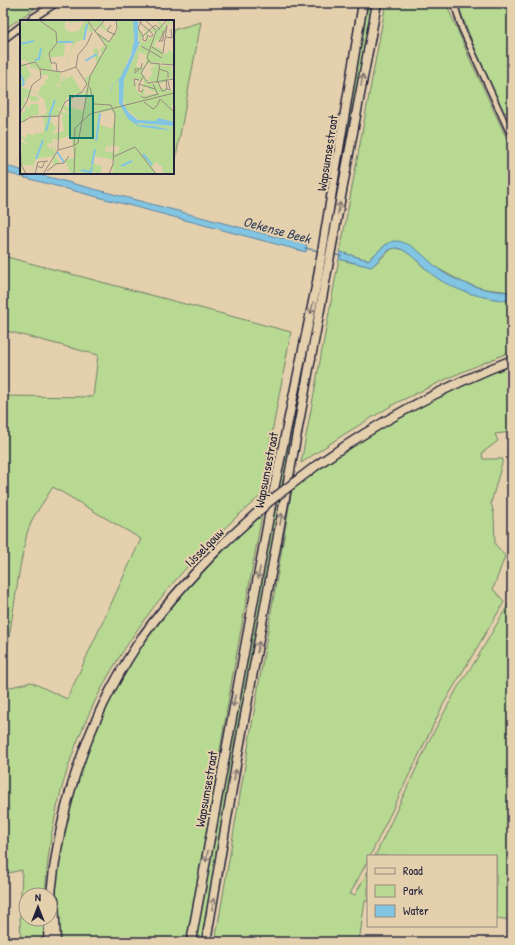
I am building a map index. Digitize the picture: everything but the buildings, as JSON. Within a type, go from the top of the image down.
[{"type":"main road","name":"Wapsumsestraat","points":[[206,942],[326,256],[363,3]]},
{"type":"main road","name":"Wapsumsestraat","points":[[327,246],[350,149],[377,3]]},
{"type":"main road","name":"Wapsumsestraat","points":[[191,942],[274,489],[326,256]]},
{"type":"main road","name":"IJsselgouw","points":[[52,887],[64,813],[74,776],[92,727],[118,676],[159,614],[201,566],[226,541],[270,501],[317,465],[359,436],[397,413],[460,382],[512,360]]},
{"type":"main road","name":"IJsselgouw","points":[[54,870],[56,942]]},
{"type":"main road","points":[[48,942],[49,927]]},
{"type":"street","points":[[30,20],[56,3]]},
{"type":"street","points":[[454,3],[462,29],[512,138]]},
{"type":"street","points":[[3,40],[20,27]]},
{"type":"green space","points":[[3,3],[32,3],[34,9],[3,30]]},
{"type":"green space","points":[[366,3],[372,3],[329,247],[326,246]]},
{"type":"green space","points":[[386,3],[446,3],[512,150],[512,292],[485,289],[464,283],[437,268],[419,253],[388,243],[368,260],[340,252]]},
{"type":"green space","points":[[457,3],[512,3],[512,111],[504,113],[477,54]]},
{"type":"green space","points":[[201,22],[175,162],[174,159],[174,30]]},
{"type":"green space","points":[[393,248],[398,248],[407,252],[435,276],[456,287],[489,298],[512,301],[512,351],[455,375],[396,403],[343,435],[301,463],[339,259],[354,263],[374,265]]},
{"type":"green space","points":[[3,256],[291,332],[268,454],[263,494],[226,526],[192,561],[160,599],[131,639],[106,680],[84,724],[67,770],[53,827],[46,887],[21,887],[22,870],[3,874],[3,685],[6,684],[7,688],[31,682],[67,699],[141,539],[53,487],[33,518],[27,533],[20,567],[6,657],[6,679],[3,680],[3,396],[93,397],[98,355],[3,330]]},
{"type":"green space","points":[[325,256],[327,256],[204,942],[193,942],[257,591]]},
{"type":"green space","points":[[512,364],[512,432],[495,434],[498,441],[482,453],[483,459],[503,459],[491,503],[494,514],[495,544],[505,556],[493,589],[504,601],[444,703],[370,855],[367,855],[367,862],[350,894],[355,895],[367,873],[367,901],[365,901],[359,942],[215,942],[292,489],[348,449],[406,413],[463,384]]},
{"type":"green space","points":[[262,515],[232,679],[188,942],[57,942],[57,870],[68,804],[93,734],[116,687],[140,646],[178,597],[235,539]]},
{"type":"green space","points":[[509,603],[512,603],[512,920],[497,918],[497,855],[375,855],[431,737],[458,687],[476,660]]},
{"type":"green space","points":[[20,927],[44,927],[44,942],[21,942]]},
{"type":"water","points":[[3,165],[20,170],[20,174],[37,174],[307,245],[306,252],[3,172]]},
{"type":"water","points":[[393,241],[407,244],[414,248],[444,273],[460,281],[476,287],[494,291],[512,292],[512,301],[471,294],[443,282],[410,255],[395,248],[385,253],[371,267],[339,259],[340,252],[368,260],[383,247]]},
{"type":"waterway","name":"Oekense Beek","points":[[305,248],[319,251]]},
{"type":"waterway","name":"Oekense Beek","points":[[333,254],[341,256]]}]
